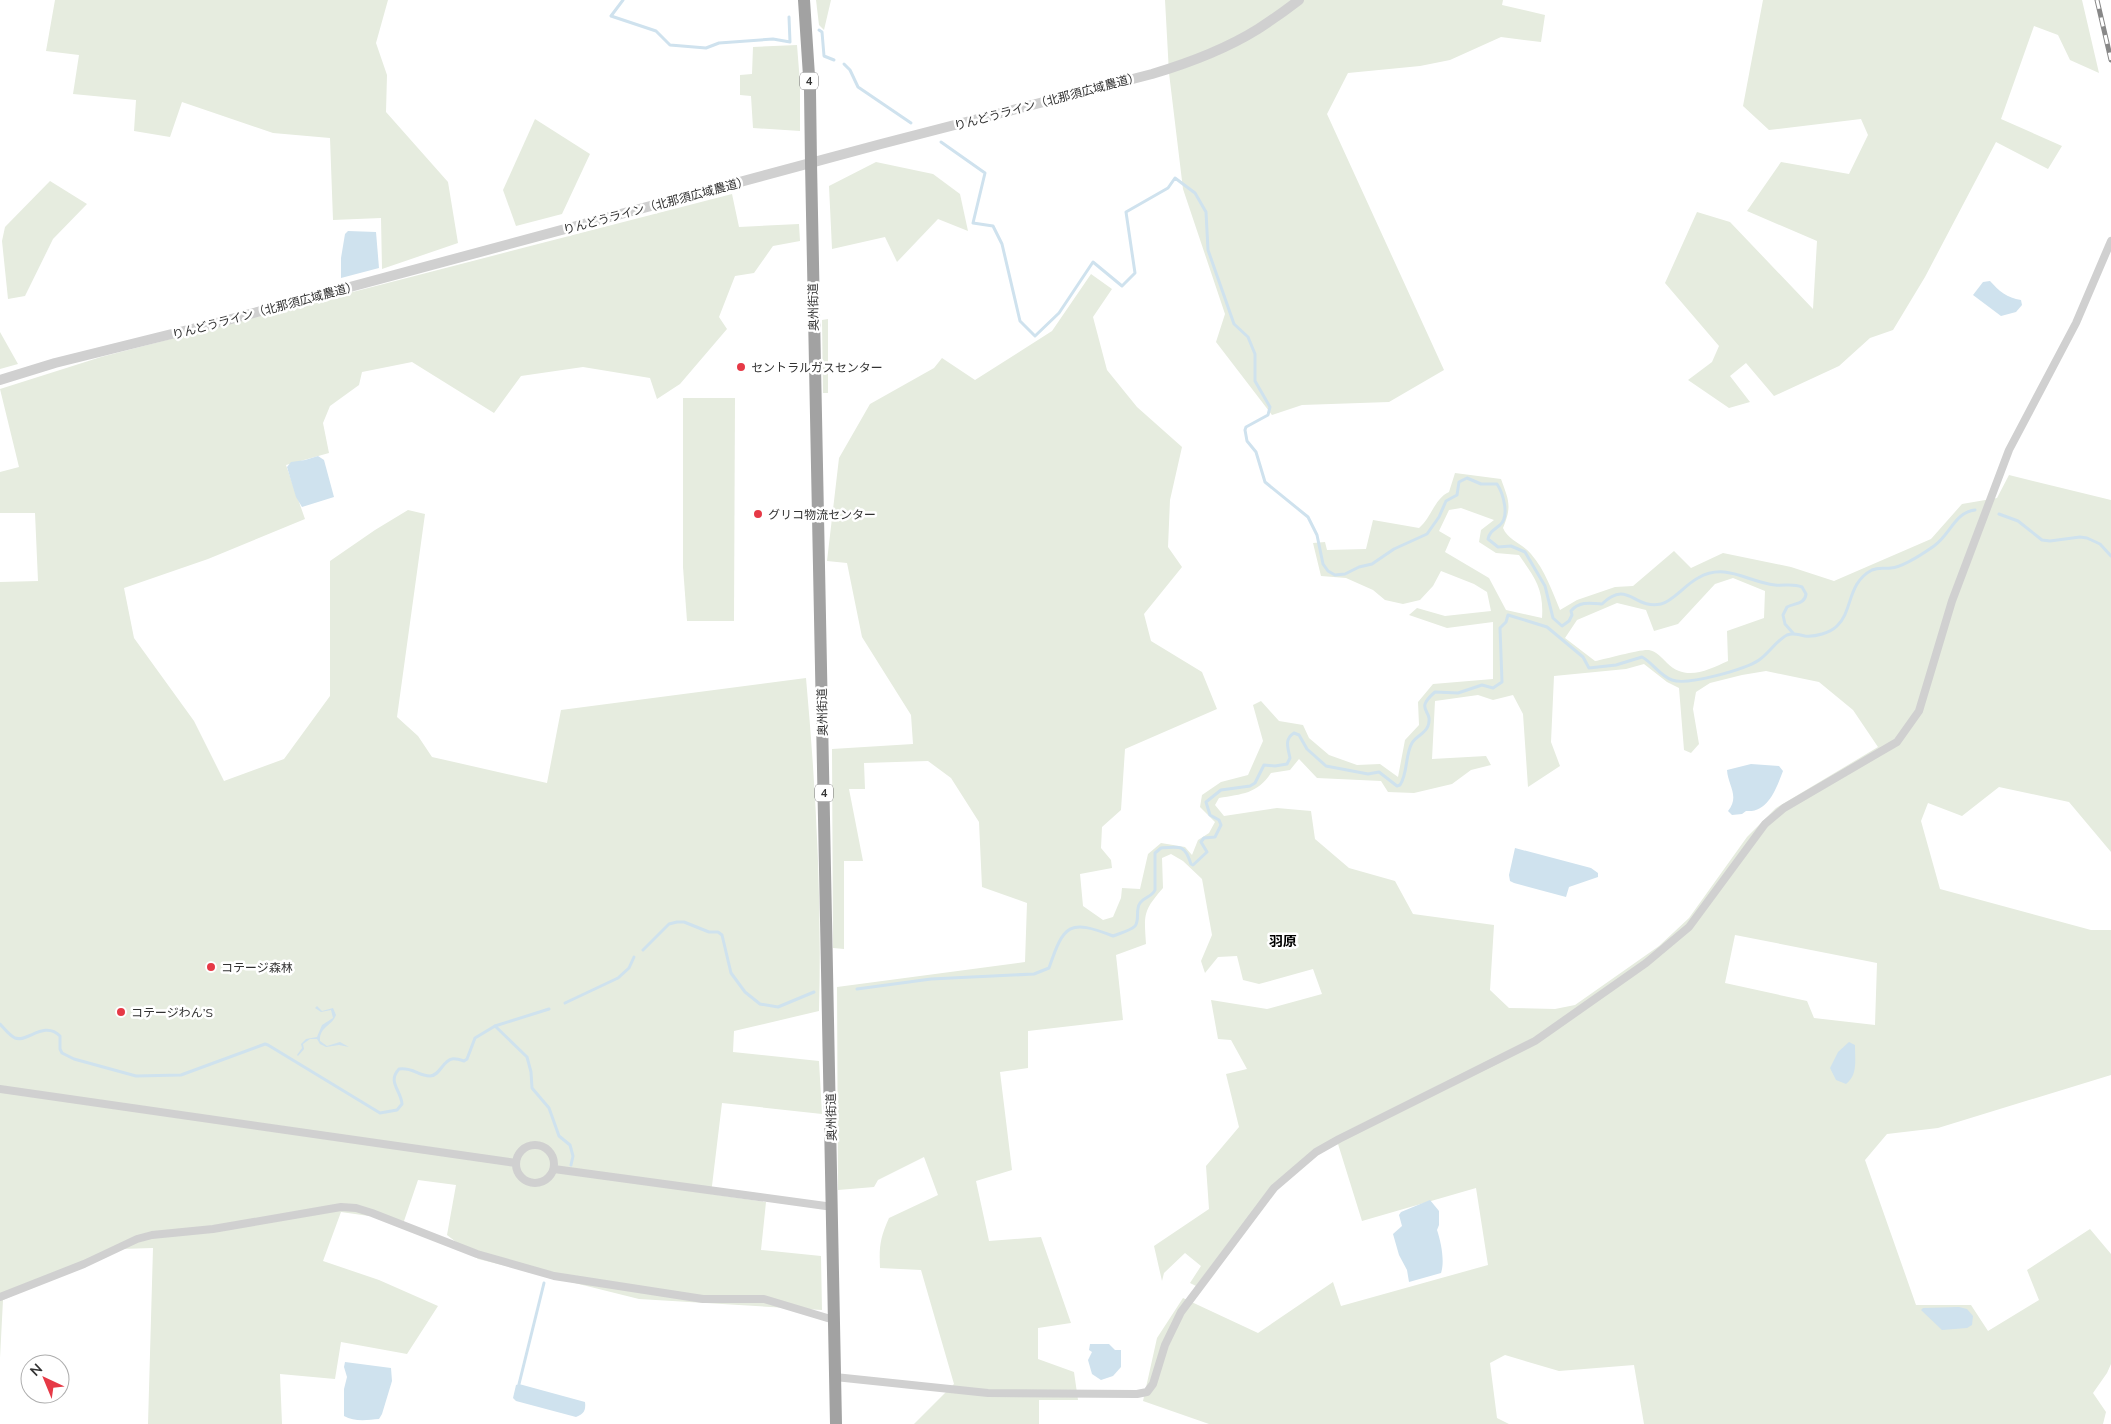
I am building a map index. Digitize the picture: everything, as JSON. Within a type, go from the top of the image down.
[{"type":"highway","name":"奥州街道","points":[[804,0],[811,162],[836,1424]]},
{"type":"street","name":"りんどうライン（北那須広域農道）","points":[[0,380],[55,363],[220,322],[811,162],[1181,65],[1236,42],[1299,0]]},
{"type":"street","points":[[835,1377],[988,1393],[1108,1395],[1147,1392],[1153,1384],[1165,1345],[1181,1312],[1274,1188],[1294,1170],[1316,1152],[1339,1139],[1534,1041],[1669,946],[1706,907],[1765,824],[1784,808],[1897,742],[1908,729],[1919,711],[1952,601],[2002,466],[2076,323],[2111,241]]},
{"type":"street","points":[[0,1089],[516,1163]]},
{"type":"street","points":[[533,1145],[539,1145],[550,1152],[554,1169],[547,1180],[534,1184],[522,1179],[518,1174],[516,1163],[522,1150],[533,1145]]},
{"type":"street","points":[[554,1169],[833,1207]]},
{"type":"street","points":[[0,1297],[84,1264],[137,1238],[213,1229],[341,1207],[356,1208],[372,1213],[477,1254],[554,1276],[702,1299],[764,1299],[834,1320]]},
{"type":"shaded area","points":[[55,0],[388,0],[376,43],[387,75],[386,112],[448,182],[458,243],[382,269],[381,218],[333,220],[330,138],[273,133],[182,102],[170,137],[134,131],[136,100],[73,94],[79,55],[46,51]]},
{"type":"shaded area","points":[[816,0],[831,0],[824,30],[819,25]]},
{"type":"shaded area","points":[[1165,0],[1503,0],[1502,5],[1545,15],[1541,42],[1501,37],[1450,60],[1420,66],[1348,73],[1327,114],[1444,370],[1389,402],[1302,405],[1272,415],[1216,342],[1225,314],[1183,189],[1169,73]]},
{"type":"shaded area","points":[[1763,0],[2082,0],[2099,73],[2070,60],[2058,35],[2034,26],[2001,119],[2062,146],[2048,169],[1996,142],[1925,277],[1893,330],[1870,338],[1839,366],[1774,396],[1746,363],[1730,376],[1750,402],[1729,408],[1688,380],[1712,362],[1719,346],[1665,283],[1697,212],[1730,222],[1813,309],[1817,241],[1747,211],[1781,162],[1849,174],[1868,135],[1861,119],[1769,130],[1743,106]]},
{"type":"shaded area","points":[[797,45],[800,83],[800,131],[753,128],[751,96],[740,95],[740,75],[752,74],[753,47]]},
{"type":"shaded area","points":[[535,119],[590,154],[562,214],[516,226],[503,190]]},
{"type":"shaded area","points":[[876,162],[933,174],[960,194],[968,231],[938,219],[897,262],[885,237],[832,249],[829,186]]},
{"type":"shaded area","points":[[50,181],[87,204],[53,239],[25,296],[8,299],[2,241],[5,227]]},
{"type":"shaded area","points":[[732,194],[739,227],[799,224],[800,241],[773,246],[754,273],[735,276],[719,317],[727,329],[680,384],[657,399],[650,378],[583,367],[521,376],[494,413],[412,362],[362,372],[359,385],[330,406],[323,423],[329,453],[286,465],[305,519],[208,559],[124,588],[134,638],[194,721],[224,781],[284,759],[330,696],[330,561],[408,510],[425,514],[397,717],[418,736],[432,757],[547,783],[561,710],[806,678],[817,844],[820,928],[819,1011],[734,1031],[733,1052],[819,1061],[822,1114],[722,1103],[711,1194],[766,1202],[761,1250],[821,1256],[822,1310],[639,1299],[478,1259],[447,1235],[456,1185],[418,1180],[404,1221],[341,1212],[323,1261],[379,1280],[438,1306],[407,1354],[341,1342],[335,1379],[280,1374],[282,1424],[148,1424],[153,1248],[120,1249],[3,1300],[0,1358],[0,582],[38,581],[35,513],[0,513],[0,472],[19,467],[0,389],[101,357]]},
{"type":"shaded area","points":[[1091,274],[1112,289],[1093,317],[1107,370],[1137,407],[1182,447],[1170,500],[1168,547],[1182,567],[1144,614],[1151,641],[1202,672],[1217,709],[1125,749],[1121,810],[1102,827],[1101,848],[1111,860],[1112,868],[1080,874],[1083,906],[1103,920],[1113,917],[1121,898],[1122,888],[1140,889],[1148,854],[1161,843],[1185,847],[1192,855],[1198,840],[1209,833],[1215,822],[1200,807],[1202,795],[1221,782],[1248,775],[1263,741],[1253,705],[1261,701],[1279,721],[1303,725],[1309,738],[1329,755],[1357,765],[1380,764],[1398,777],[1405,740],[1419,725],[1418,702],[1433,684],[1493,679],[1493,622],[1447,628],[1409,615],[1417,608],[1445,616],[1491,611],[1487,592],[1474,584],[1441,571],[1433,586],[1420,600],[1403,604],[1385,600],[1373,590],[1346,578],[1321,576],[1313,543],[1325,542],[1327,550],[1366,549],[1373,520],[1419,528],[1440,499],[1449,492],[1455,473],[1501,479],[1508,504],[1508,514],[1503,528],[1508,536],[1528,551],[1536,560],[1548,581],[1560,610],[1577,600],[1615,587],[1633,586],[1674,551],[1691,568],[1723,553],[1791,567],[1834,581],[1931,539],[1962,504],[1997,498],[2009,475],[2111,500],[2111,852],[2069,802],[1999,787],[1962,816],[1928,803],[1921,821],[1940,889],[2091,930],[2111,930],[2111,1075],[1938,1128],[1887,1134],[1865,1160],[1916,1305],[1971,1305],[1988,1331],[2039,1300],[2027,1270],[2090,1229],[2111,1254],[2111,1364],[2093,1393],[2106,1412],[2103,1424],[1644,1424],[1634,1365],[1559,1371],[1505,1355],[1490,1363],[1497,1418],[1509,1424],[1209,1424],[1143,1401],[1157,1338],[1183,1298],[1258,1333],[1333,1282],[1341,1306],[1488,1265],[1476,1188],[1362,1221],[1338,1144],[1315,1150],[1273,1186],[1196,1286],[1190,1283],[1201,1266],[1185,1253],[1164,1273],[1162,1281],[1154,1246],[1209,1209],[1206,1166],[1239,1127],[1226,1074],[1247,1069],[1231,1040],[1218,1039],[1211,1000],[1267,1009],[1322,994],[1313,969],[1259,984],[1243,980],[1237,956],[1218,957],[1205,973],[1201,961],[1212,935],[1202,879],[1183,861],[1171,854],[1162,858],[1163,888],[1146,913],[1146,944],[1116,955],[1123,1020],[1028,1031],[1028,1068],[1000,1072],[1012,1170],[976,1181],[989,1241],[1041,1237],[1071,1323],[1038,1328],[1038,1359],[1074,1372],[1078,1400],[1039,1400],[1039,1424],[914,1424],[954,1384],[921,1270],[880,1268],[880,1248],[889,1218],[938,1195],[924,1157],[878,1180],[874,1187],[838,1190],[837,987],[1025,962],[1027,903],[982,887],[979,822],[951,778],[928,761],[864,763],[865,789],[849,789],[863,861],[844,861],[844,949],[833,948],[832,749],[913,744],[911,715],[862,637],[847,563],[827,561],[839,458],[870,404],[934,368],[942,358],[975,380],[1052,331]],"holes":[[[1461,508],[1494,520],[1481,530],[1479,542],[1496,553],[1519,555],[1530,570],[1540,591],[1542,618],[1506,610],[1489,578],[1445,552],[1451,538],[1439,531],[1449,510]],[[1733,578],[1765,591],[1764,618],[1727,631],[1728,661],[1705,671],[1682,672],[1674,669],[1656,653],[1649,650],[1595,661],[1565,638],[1577,620],[1617,603],[1646,610],[1654,631],[1678,624],[1715,584]],[[1644,664],[1667,682],[1679,688],[1684,750],[1691,753],[1699,744],[1693,709],[1696,692],[1710,683],[1766,671],[1819,682],[1853,710],[1878,747],[1776,808],[1747,837],[1689,918],[1659,946],[1575,1005],[1555,1009],[1509,1008],[1490,990],[1494,925],[1413,914],[1395,881],[1349,868],[1315,839],[1311,811],[1277,808],[1224,816],[1215,805],[1219,798],[1242,794],[1254,789],[1266,780],[1271,773],[1290,770],[1299,759],[1317,778],[1381,781],[1388,792],[1414,793],[1452,784],[1471,770],[1491,765],[1486,756],[1432,759],[1435,701],[1478,695],[1493,700],[1513,695],[1523,714],[1528,787],[1560,766],[1551,742],[1554,676],[1626,669]],[[1735,935],[1877,963],[1875,1025],[1814,1018],[1807,1001],[1725,983]]]},
{"type":"shaded area","points":[[828,319],[828,393],[823,393],[822,320]]},
{"type":"shaded area","points":[[0,332],[18,364],[0,369]]},
{"type":"shaded area","points":[[683,398],[735,398],[734,621],[687,621],[683,567]]},
{"type":"water","points":[[348,231],[376,232],[379,268],[341,278],[341,258],[345,234]]},
{"type":"water","points":[[1990,281],[2004,294],[2021,300],[2022,305],[2016,312],[2001,316],[1973,295],[1983,282]]},
{"type":"water","points":[[318,456],[324,460],[334,497],[302,507],[296,497],[287,467],[291,462]]},
{"type":"water","points":[[1751,764],[1779,766],[1783,771],[1774,792],[1766,804],[1754,811],[1732,815],[1728,811],[1733,801],[1733,796],[1727,770]]},
{"type":"water","points":[[1515,848],[1591,868],[1598,873],[1598,877],[1569,887],[1566,897],[1514,883],[1510,881],[1509,875]]},
{"type":"water","points":[[317,1006],[322,1011],[333,1008],[336,1015],[320,1036],[320,1041],[327,1046],[340,1042],[349,1047],[339,1045],[326,1047],[320,1044],[317,1039],[310,1039],[303,1044],[304,1049],[298,1056],[302,1048],[301,1044],[306,1039],[317,1037],[322,1025],[333,1018],[331,1010],[321,1012],[315,1008]]},
{"type":"water","points":[[1849,1042],[1855,1045],[1855,1067],[1850,1080],[1846,1084],[1836,1080],[1830,1068],[1838,1052]]},
{"type":"water","points":[[1430,1200],[1439,1211],[1437,1230],[1443,1257],[1441,1273],[1409,1282],[1407,1270],[1399,1255],[1393,1234],[1402,1226],[1399,1215],[1401,1212]]},
{"type":"water","points":[[1959,1307],[1967,1309],[1973,1316],[1972,1325],[1967,1328],[1942,1330],[1921,1310],[1923,1308]]},
{"type":"water","points":[[1090,1344],[1109,1344],[1115,1350],[1121,1350],[1121,1367],[1113,1376],[1101,1380],[1092,1374],[1088,1360],[1092,1352],[1089,1350]]},
{"type":"water","points":[[345,1362],[391,1368],[392,1381],[379,1419],[357,1420],[344,1416],[344,1389],[347,1377],[344,1367]]},
{"type":"water","points":[[519,1384],[585,1402],[585,1409],[581,1415],[576,1417],[516,1401],[513,1398],[516,1385]]},
{"type":"waterway","points":[[623,0],[611,16],[656,31],[670,45],[706,48],[719,43],[773,39],[790,42],[789,17]]},
{"type":"waterway","points":[[819,30],[822,32],[824,56],[834,60]]},
{"type":"waterway","points":[[844,64],[850,70],[858,87],[911,123]]},
{"type":"waterway","points":[[941,142],[985,173],[973,223],[993,226],[1002,244],[1020,321],[1035,336],[1059,313],[1093,262],[1122,286],[1135,273],[1126,212],[1168,188],[1175,178],[1195,193],[1206,212],[1208,250],[1234,324],[1248,337],[1255,354],[1255,381],[1270,407],[1268,415],[1246,427],[1247,441],[1256,452],[1265,482],[1308,517],[1317,535],[1323,564],[1328,571],[1335,575],[1345,574],[1359,567],[1372,564],[1394,549],[1427,534],[1439,517],[1446,501],[1457,495],[1459,482],[1467,478],[1481,484],[1497,484],[1503,499],[1505,516],[1500,525],[1491,532],[1488,539],[1498,547],[1511,546],[1525,552],[1545,586],[1553,618],[1562,626],[1569,621],[1572,615],[1571,611],[1581,604],[1602,604],[1618,594],[1652,605],[1661,604],[1670,600],[1698,578],[1708,574],[1727,572],[1765,583],[1802,587],[1806,594],[1804,600],[1787,607],[1783,615],[1785,624],[1793,633]]},
{"type":"waterway","points":[[857,989],[931,979],[1034,974],[1049,968],[1059,942],[1070,929],[1077,927],[1087,928],[1113,936],[1130,929],[1136,924],[1140,903],[1155,890],[1155,853],[1161,848],[1178,847],[1187,853],[1193,865],[1207,852],[1201,842],[1204,838],[1215,837],[1221,825],[1219,820],[1210,815],[1206,802],[1221,790],[1250,786],[1255,783],[1264,765],[1287,764],[1290,758],[1288,741],[1294,733],[1299,735],[1307,749],[1326,766],[1368,774],[1379,772],[1397,786],[1400,785],[1403,780],[1408,753],[1412,743],[1428,726],[1429,716],[1425,703],[1429,698],[1435,692],[1458,693],[1482,685],[1493,688],[1502,682],[1500,628],[1506,622],[1508,615],[1547,627],[1583,657],[1589,668],[1616,665],[1642,657],[1664,676],[1672,680],[1690,681],[1703,679],[1752,664],[1763,657],[1779,640],[1789,634],[1813,636],[1826,633],[1837,626],[1842,620],[1854,589],[1864,576],[1872,570],[1896,567],[1919,556],[1940,541],[1957,519],[1975,510]]},
{"type":"waterway","points":[[1999,514],[2018,521],[2042,540],[2087,538],[2100,544],[2111,556]]},
{"type":"waterway","points":[[643,950],[669,924],[684,922],[709,932],[718,932],[722,935],[731,973],[745,992],[760,1004],[778,1007],[814,992]]},
{"type":"waterway","points":[[565,1003],[618,978],[629,968],[634,957]]},
{"type":"waterway","points":[[495,1026],[549,1009]]},
{"type":"waterway","points":[[0,1024],[13,1037],[20,1039],[42,1031],[54,1032],[60,1036],[60,1049],[62,1053],[74,1059],[136,1076],[181,1075],[265,1044],[380,1113],[397,1110],[402,1104],[394,1082],[399,1069],[408,1069],[426,1076],[433,1075],[449,1060],[464,1061],[467,1059],[475,1038],[495,1026],[527,1057],[531,1072],[532,1088],[549,1108],[559,1136],[570,1145],[573,1156],[571,1165]]},
{"type":"waterway","points":[[519,1384],[544,1283]]},
{"type":"railway","points":[[2097,0],[2111,60]]},
{"type":"place","name":"セントラルガスセンター","points":[[741,367]]},
{"type":"place","name":"グリコ物流センター","points":[[758,514]]},
{"type":"place","name":"コテージ森林","points":[[211,967]]},
{"type":"place","name":"コテージわん’S","points":[[121,1012]]},
{"type":"district","name":"羽原","points":[[1283,941]]}]
